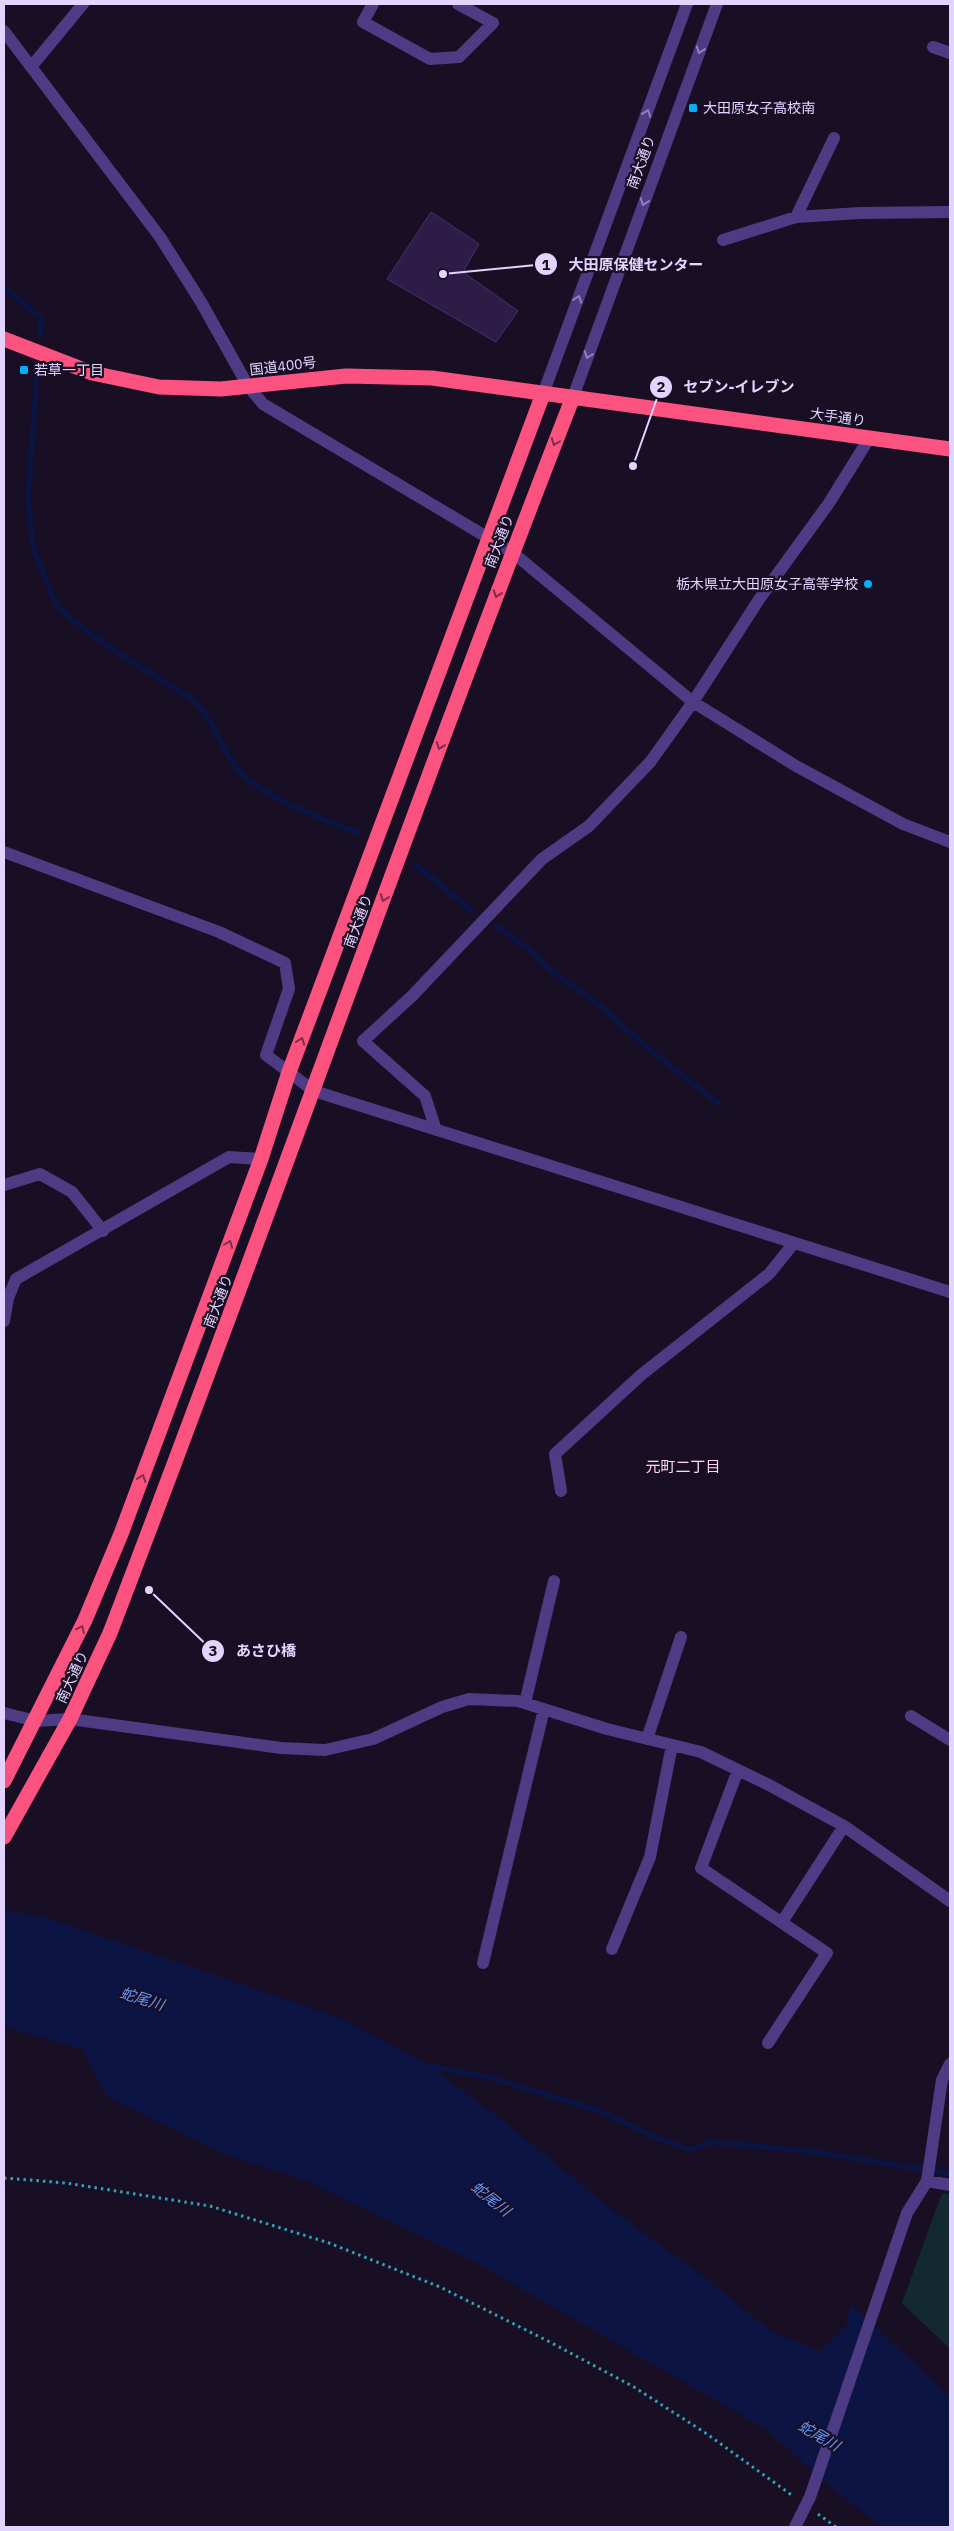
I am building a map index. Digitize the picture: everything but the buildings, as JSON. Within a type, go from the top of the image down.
[{"type":"highway","name":"国道400号","points":[[4,339],[92,373],[130,382],[191,390],[346,376],[390,376],[432,378],[543,394],[573,396]]},
{"type":"highway","name":"南大通り","points":[[4,1781],[36,1721],[85,1620],[121,1534],[261,1159],[290,1072],[543,394]]},
{"type":"highway","name":"南大通り","points":[[4,1837],[70,1720],[114,1624],[314,1091],[512,552],[573,396]]},
{"type":"highway","name":"大手通り","points":[[573,396],[950,449]]},
{"type":"street","points":[[31,67],[83,4]]},
{"type":"street","points":[[373,4],[363,22],[430,59],[459,57],[493,23],[458,4]]},
{"type":"street","name":"南大通り","points":[[543,394],[687,4]]},
{"type":"street","name":"南大通り","points":[[573,396],[717,4]]},
{"type":"street","points":[[4,31],[160,237],[201,302],[248,386],[263,404],[512,552],[693,702],[796,766],[903,824],[950,842]]},
{"type":"street","points":[[932,47],[950,53]]},
{"type":"street","points":[[796,217],[834,138]]},
{"type":"street","points":[[723,240],[796,217],[860,213],[950,212]]},
{"type":"street","points":[[436,1130],[425,1096],[363,1041],[412,996],[542,859],[589,826],[651,762],[693,702],[760,598],[829,503],[870,437]]},
{"type":"street","points":[[4,852],[219,932],[285,963],[289,989],[266,1055],[314,1091],[950,1292]]},
{"type":"street","points":[[4,1321],[8,1298],[16,1279],[103,1231],[229,1157],[261,1159]]},
{"type":"street","points":[[4,1185],[40,1174],[72,1192],[103,1231]]},
{"type":"street","points":[[561,1491],[555,1454],[641,1374],[768,1274],[794,1242]]},
{"type":"street","points":[[525,1703],[554,1580]]},
{"type":"street","points":[[647,1739],[682,1637]]},
{"type":"street","points":[[4,1713],[36,1721],[70,1720],[281,1748],[325,1750],[373,1739],[442,1707],[469,1699],[525,1703],[647,1739],[701,1752],[844,1826],[950,1901]]},
{"type":"street","points":[[484,1963],[544,1710]]},
{"type":"street","points":[[911,1716],[950,1740]]},
{"type":"street","points":[[612,1949],[650,1857],[672,1744]]},
{"type":"street","points":[[738,1770],[701,1868],[827,1954],[768,2043]]},
{"type":"street","points":[[782,1922],[844,1826]]},
{"type":"street","points":[[795,2527],[808,2501],[907,2213],[927,2181],[942,2080],[950,2064]]},
{"type":"street","points":[[927,2181],[950,2185]]},
{"type":"path","points":[[4,2178],[66,2183],[210,2206],[328,2242],[440,2287],[634,2387],[808,2501],[836,2527]]},
{"type":"green space","points":[[942,2193],[950,2194],[950,2349],[902,2303]]},
{"type":"water","name":"蛇尾川","points":[[4,1909],[44,1917],[338,2017],[426,2063],[506,2123],[615,2212],[706,2278],[769,2330],[820,2351],[846,2326],[851,2304],[950,2397],[950,2527],[882,2527],[838,2493],[764,2428],[475,2262],[300,2178],[228,2156],[107,2097],[82,2049],[4,2027]]},
{"type":"waterway","points":[[4,287],[41,318],[40,335]]},
{"type":"waterway","points":[[37,373],[28,498],[33,548],[56,602],[67,615],[102,642],[193,700],[204,712],[234,764],[250,781],[289,804],[358,833]]},
{"type":"waterway","points":[[416,865],[471,910]]},
{"type":"waterway","points":[[496,926],[529,949],[556,974],[602,1007],[650,1050],[719,1104]]},
{"type":"waterway","points":[[423,2065],[488,2077],[597,2110],[657,2138],[690,2150],[712,2142],[808,2151],[950,2174]]},
{"type":"place","name":"大田原女子高校南","points":[[693,108]]},
{"type":"place","name":"大田原保健センター","points":[[443,274]]},
{"type":"place","name":"若草一丁目","points":[[24,370]]},
{"type":"place","name":"セブン-イレブン","points":[[633,466]]},
{"type":"place","name":"栃木県立大田原女子高等学校","points":[[868,584]]},
{"type":"place","name":"あさひ橋","points":[[149,1590]]},
{"type":"district","name":"元町二丁目","points":[[683,1467]]}]
